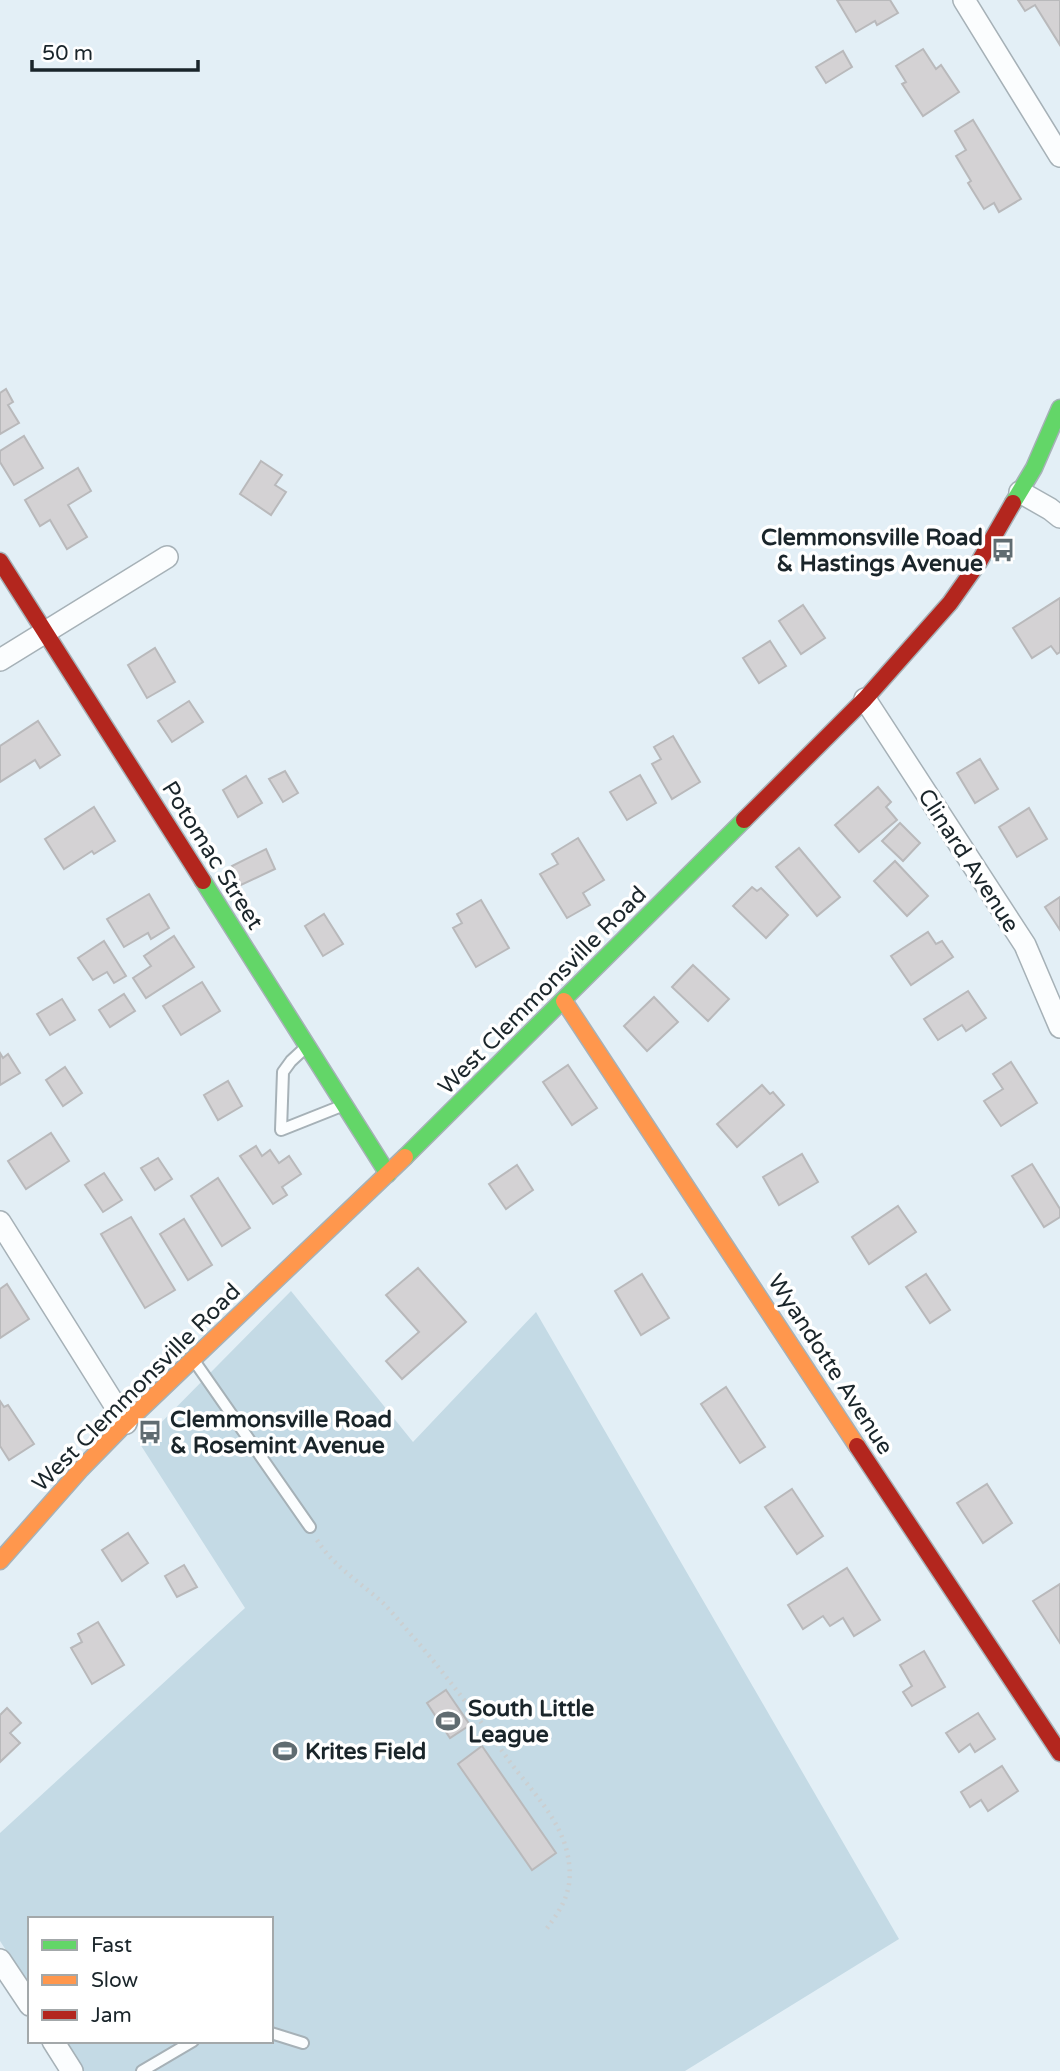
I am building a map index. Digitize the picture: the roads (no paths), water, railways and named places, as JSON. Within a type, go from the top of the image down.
[{"type":"street","points":[[964,0],[1060,156]]},
{"type":"street","name":"West Clemmonsville Road","points":[[0,1561],[81,1469],[126,1423],[388,1174],[865,699],[950,603],[979,562],[1034,468],[1060,408]]},
{"type":"street","points":[[1020,492],[1060,517]]},
{"type":"street","points":[[0,660],[167,557]]},
{"type":"street","name":"Potomac Street","points":[[0,561],[388,1174]]},
{"type":"street","name":"Clinard Avenue","points":[[865,699],[1025,945],[1060,1027]]},
{"type":"street","name":"Wyandotte Avenue","points":[[564,1001],[1060,1752]]},
{"type":"street","points":[[0,1222],[126,1423]]},
{"type":"street","points":[[0,1960],[28,2003]]},
{"type":"street","points":[[54,2043],[72,2071]]},
{"type":"lane","points":[[307,1047],[291,1061],[284,1072],[281,1130],[344,1104]]},
{"type":"lane","points":[[194,1360],[310,1527]]},
{"type":"lane","points":[[273,2034],[303,2043]]},
{"type":"lane","points":[[142,2071],[190,2043]]},
{"type":"place","name":"Clemmonsville Road & Hastings Avenue","points":[[1003,550]]},
{"type":"place","name":"Clemmonsville Road & Rosemint Avenue","points":[[150,1432]]},
{"type":"place","name":"South Little League","points":[[448,1721]]},
{"type":"place","name":"Krites Field","points":[[285,1751]]}]
